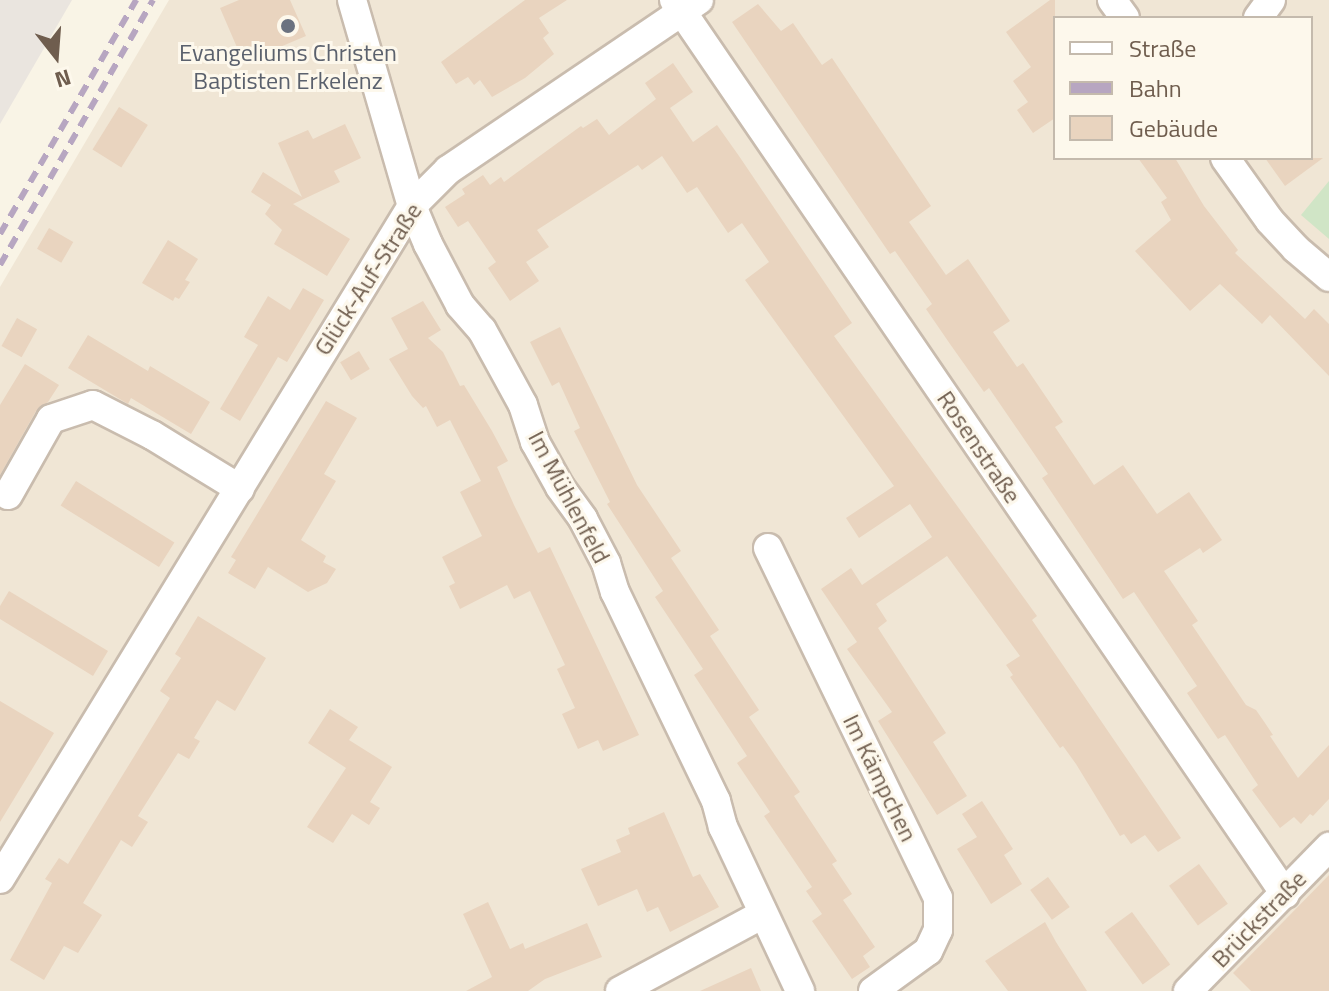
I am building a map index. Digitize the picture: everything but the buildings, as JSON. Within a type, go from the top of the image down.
[{"type":"street","name":"Im Mühlenfeld","points":[[352,0],[412,206],[460,305],[482,330],[523,405],[535,442],[606,563],[655,679],[672,707],[716,801],[723,827],[800,991]]},
{"type":"street","name":"Glück-Auf-Straße","points":[[0,879],[412,206],[448,170],[685,4]]},
{"type":"street","name":"Rosenstraße","points":[[685,4],[1285,894]]},
{"type":"street","points":[[1226,160],[1270,221],[1296,249],[1329,277]]},
{"type":"street","points":[[8,495],[51,419],[93,405],[152,435],[240,489]]},
{"type":"street","name":"Im Kämpchen","points":[[768,548],[938,898],[938,930],[928,951],[873,991]]},
{"type":"street","name":"Brückstraße","points":[[1188,991],[1329,847]]},
{"type":"street","points":[[620,991],[763,914]]},
{"type":"shaded area","points":[[0,0],[72,0],[0,124]]},
{"type":"shaded area","points":[[169,0],[1329,0],[1329,991],[0,991],[0,287]]},
{"type":"green space","points":[[1329,181],[1329,239],[1301,215]]},
{"type":"railway","points":[[0,234],[136,0]]},
{"type":"railway","points":[[0,265],[153,0]]},
{"type":"place","name":"Evangeliums Christen Baptisten Erkelenz","points":[[288,26]]}]
